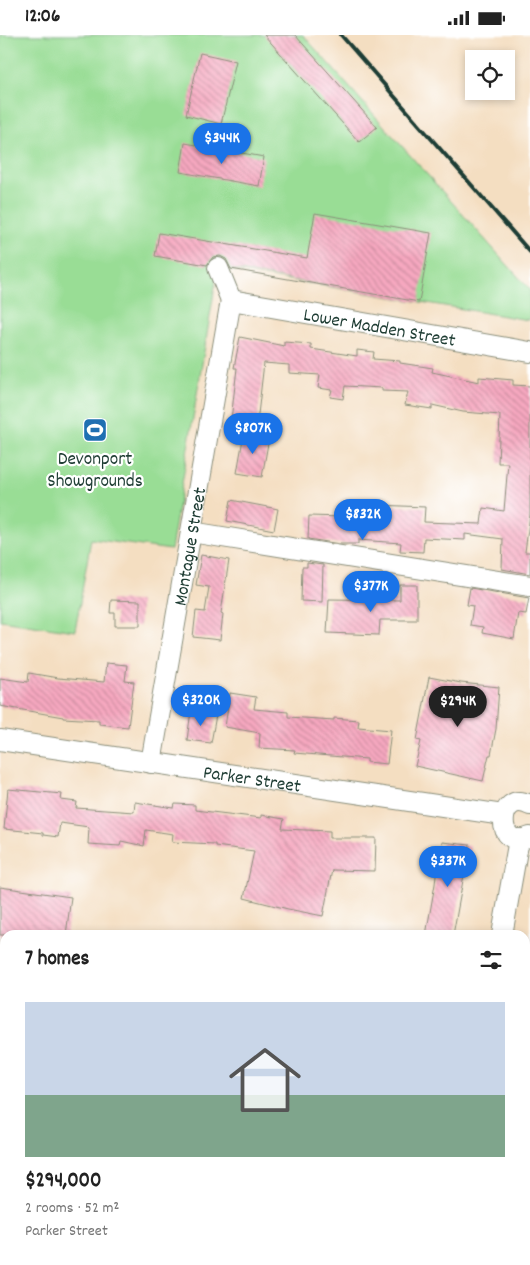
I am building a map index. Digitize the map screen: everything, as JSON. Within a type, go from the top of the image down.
[{"type":"street","points":[[218,268],[231,300]]},
{"type":"street","name":"Lower Madden Street","points":[[231,300],[530,352]]},
{"type":"street","name":"Montague Street","points":[[151,763],[231,300]]},
{"type":"street","points":[[191,532],[530,586]]},
{"type":"street","name":"Parker Street","points":[[0,740],[504,815]]},
{"type":"street","points":[[503,930],[525,838],[513,838],[504,828],[504,815],[509,807],[515,803],[529,799]]},
{"type":"green space","name":"Devonport Showgrounds","points":[[0,35],[303,35],[530,290],[530,319],[218,268],[171,550],[91,539],[75,631],[0,620]]},
{"type":"building","points":[[264,35],[295,35],[377,127],[359,142]]},
{"type":"building","points":[[200,53],[236,61],[221,124],[186,115]]},
{"type":"building","points":[[185,143],[264,157],[259,186],[180,172]]},
{"type":"building","points":[[315,213],[431,233],[419,302],[231,269],[226,259],[220,256],[213,257],[207,265],[155,256],[159,233],[307,258]]},
{"type":"building","points":[[240,337],[284,346],[284,342],[311,344],[311,349],[357,356],[357,350],[374,352],[373,359],[400,361],[400,363],[433,368],[432,372],[479,382],[479,377],[513,380],[513,385],[530,386],[530,514],[525,552],[530,552],[530,574],[502,569],[503,539],[465,534],[465,540],[424,538],[423,552],[400,551],[401,543],[358,540],[358,544],[340,544],[308,539],[309,516],[378,518],[378,505],[425,507],[424,522],[481,524],[483,508],[504,511],[508,463],[498,463],[500,415],[463,412],[432,405],[432,409],[405,405],[408,392],[382,391],[382,388],[345,386],[343,399],[330,397],[332,390],[318,388],[320,375],[289,373],[289,365],[264,363],[257,423],[231,420],[237,368],[234,368]]},
{"type":"building","points":[[244,433],[269,438],[262,477],[237,473]]},
{"type":"building","points":[[231,500],[278,509],[274,530],[227,521]]},
{"type":"building","points":[[201,555],[229,560],[221,613],[223,614],[220,640],[193,637],[196,611],[205,612],[209,587],[196,585]]},
{"type":"building","points":[[307,563],[323,565],[322,602],[301,601],[302,567],[307,567]]},
{"type":"building","points":[[400,585],[417,585],[417,620],[380,620],[379,635],[327,633],[329,599],[400,600]]},
{"type":"building","points":[[470,588],[529,598],[526,614],[518,613],[514,639],[482,633],[483,627],[470,625],[473,606],[467,605]]},
{"type":"building","points":[[111,600],[140,601],[140,626],[115,626],[115,613],[110,613]]},
{"type":"building","points":[[106,663],[127,665],[125,681],[134,682],[128,727],[99,724],[99,720],[63,718],[0,706],[0,678],[28,682],[29,673],[58,678],[104,682]]},
{"type":"building","points":[[429,677],[499,687],[496,729],[483,781],[415,766],[421,741],[417,740]]},
{"type":"building","points":[[230,693],[256,697],[254,709],[288,712],[288,717],[359,720],[358,727],[391,730],[387,764],[367,762],[367,759],[294,753],[295,750],[259,748],[260,733],[225,727]]},
{"type":"building","points":[[191,711],[216,715],[211,743],[187,740]]},
{"type":"building","points":[[8,789],[62,794],[61,800],[77,802],[76,808],[134,812],[135,802],[174,808],[175,804],[195,805],[195,810],[261,818],[261,815],[284,819],[282,829],[330,831],[330,838],[376,838],[375,871],[332,870],[323,916],[288,909],[244,898],[254,851],[215,846],[215,844],[172,842],[173,834],[146,830],[144,846],[121,841],[120,846],[88,844],[89,827],[60,823],[58,837],[43,835],[43,833],[4,829]]},
{"type":"building","points":[[442,842],[470,845],[468,864],[466,864],[454,930],[427,930],[439,848],[441,848]]},
{"type":"building","points":[[0,887],[71,897],[67,930],[0,930]]},
{"type":"railway","points":[[341,35],[530,252]]},
{"type":"place","name":"Devonport Showgrounds","points":[[95,430]]}]
